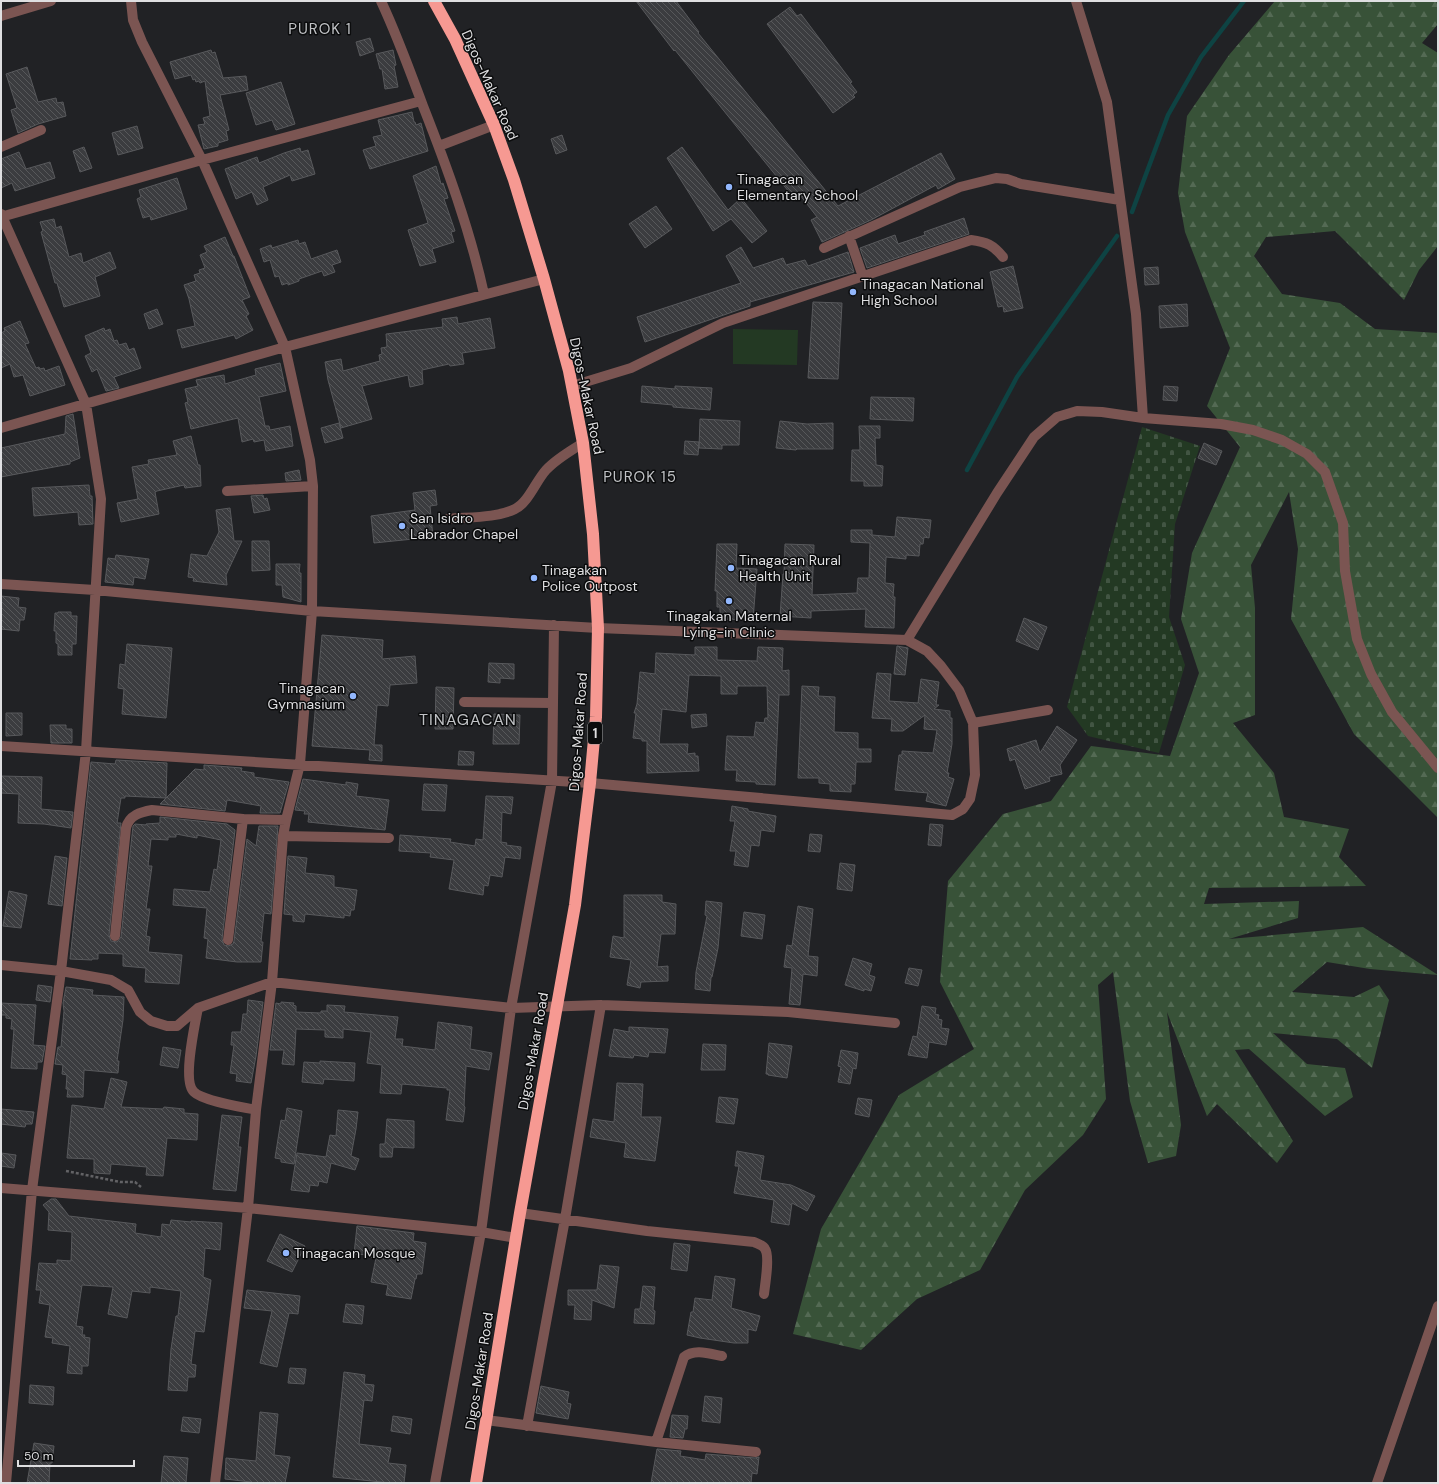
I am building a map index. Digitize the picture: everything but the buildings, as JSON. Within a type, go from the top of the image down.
[{"type":"highway","name":"Digos-Makar Road","points":[[434,1],[455,39],[494,125],[514,180],[544,279],[572,386],[583,443],[593,534],[598,628],[596,717],[590,783],[575,905],[520,1213],[476,1483]]},
{"type":"street","points":[[1,16],[51,1]]},
{"type":"street","points":[[131,1],[133,20],[142,42],[202,160],[285,347],[310,460],[313,486],[312,611],[300,764],[283,836],[272,982],[256,1110],[248,1208],[215,1483]]},
{"type":"street","points":[[381,1],[399,42],[439,146],[476,255],[484,294]]},
{"type":"street","points":[[1076,1],[1107,102],[1136,314],[1143,418]]},
{"type":"street","points":[[6,1483],[32,1190],[62,971],[86,751],[101,499],[86,404],[1,216],[422,101]]},
{"type":"street","points":[[439,146],[494,125]]},
{"type":"street","points":[[1,147],[41,130]]},
{"type":"street","points":[[824,248],[960,187],[996,178],[1007,179],[1021,184],[1120,200]]},
{"type":"street","points":[[849,236],[863,277]]},
{"type":"street","points":[[572,386],[631,368],[723,323],[971,240],[981,241],[994,246],[1004,257]]},
{"type":"street","points":[[1,428],[285,347],[544,279]]},
{"type":"street","points":[[908,640],[997,493],[1034,437],[1057,417],[1077,411],[1102,412],[1143,418],[1221,424],[1253,430],[1282,440],[1307,454],[1325,472],[1343,523],[1345,571],[1357,639],[1371,674],[1392,712],[1438,768]]},
{"type":"street","points":[[448,519],[501,514],[516,509],[522,504],[545,470],[557,460],[583,443]]},
{"type":"street","points":[[227,491],[313,486]]},
{"type":"street","points":[[1,584],[95,590],[312,611],[598,628],[908,640],[927,651],[941,666],[959,690],[973,723],[975,775],[970,799],[962,809],[952,815],[590,783],[1,746]]},
{"type":"street","points":[[435,1483],[481,1232],[511,1008],[552,781],[554,625]]},
{"type":"street","points":[[464,702],[553,703]]},
{"type":"street","points":[[973,723],[1048,710]]},
{"type":"street","points":[[115,936],[127,822],[140,813],[152,810],[243,819],[286,820]]},
{"type":"street","points":[[228,940],[243,819]]},
{"type":"street","points":[[283,836],[389,838]]},
{"type":"street","points":[[1,965],[62,971],[111,980],[128,990],[140,1012],[151,1021],[159,1025],[167,1026],[176,1026],[198,1008],[272,982],[511,1008],[601,1005],[788,1012],[895,1023]]},
{"type":"street","points":[[527,1426],[565,1219],[601,1005]]},
{"type":"street","points":[[198,1008],[189,1063],[190,1087],[193,1092],[200,1096],[256,1110]]},
{"type":"street","points":[[1,1188],[248,1208],[481,1232],[516,1238]]},
{"type":"street","points":[[520,1213],[647,1231],[754,1242],[760,1244],[766,1250],[768,1258],[764,1294]]},
{"type":"street","points":[[1377,1483],[1438,1306]]},
{"type":"street","points":[[656,1442],[684,1357],[687,1354],[696,1352],[722,1356]]},
{"type":"street","points":[[486,1420],[656,1442],[756,1452]]},
{"type":"path","points":[[66,1171],[120,1182],[135,1182],[142,1187],[140,1199]]},
{"type":"green space","points":[[1275,1],[1438,1],[1438,24],[1422,43],[1438,53],[1438,246],[1419,270],[1404,300],[1335,231],[1266,237],[1254,256],[1282,294],[1340,303],[1375,329],[1438,333],[1438,818],[1354,734],[1291,619],[1298,549],[1289,492],[1251,565],[1255,608],[1255,715],[1233,723],[1274,773],[1284,817],[1349,829],[1339,857],[1366,886],[1209,888],[1204,904],[1299,901],[1298,918],[1229,939],[1363,927],[1438,975],[1370,969],[1327,962],[1292,992],[1354,997],[1379,985],[1389,1000],[1372,1068],[1337,1039],[1273,1033],[1307,1064],[1345,1068],[1353,1097],[1325,1116],[1249,1049],[1235,1050],[1293,1141],[1277,1163],[1217,1104],[1207,1116],[1167,1012],[1181,1125],[1176,1156],[1148,1163],[1130,1101],[1113,972],[1098,985],[1106,1099],[1083,1135],[1025,1190],[980,1270],[917,1299],[861,1350],[793,1334],[821,1229],[899,1095],[974,1049],[940,982],[948,881],[1003,814],[1051,801],[1091,746],[1170,756],[1199,673],[1181,619],[1192,553],[1240,447],[1207,406],[1230,348],[1185,232],[1178,193],[1187,116],[1229,55]]},
{"type":"green space","points":[[733,329],[798,330],[797,365],[733,364]]},
{"type":"green space","points":[[1142,427],[1200,446],[1175,524],[1169,617],[1185,665],[1159,753],[1088,736],[1067,707]]},
{"type":"waterway","points":[[1132,212],[1168,115],[1201,57],[1244,1]]},
{"type":"waterway","points":[[967,470],[1017,377],[1117,236]]},
{"type":"place","name":"Tinagacan Elementary School","points":[[729,187]]},
{"type":"place","name":"Tinagacan National High School","points":[[853,292]]},
{"type":"place","name":"San Isidro Labrador Chapel","points":[[402,526]]},
{"type":"place","name":"Tinagacan Rural Health Unit","points":[[731,568]]},
{"type":"place","name":"Tinagakan Police Outpost","points":[[534,578]]},
{"type":"place","name":"Tinagakan Maternal Lying-in Clinic","points":[[729,601]]},
{"type":"place","name":"Tinagacan Gymnasium","points":[[353,696]]},
{"type":"place","name":"Tinagacan Mosque","points":[[286,1253]]},
{"type":"district","name":"PUROK 1","points":[[320,29]]},
{"type":"district","name":"PUROK 15","points":[[640,477]]},
{"type":"district","name":"TINAGACAN","points":[[468,719]]}]
